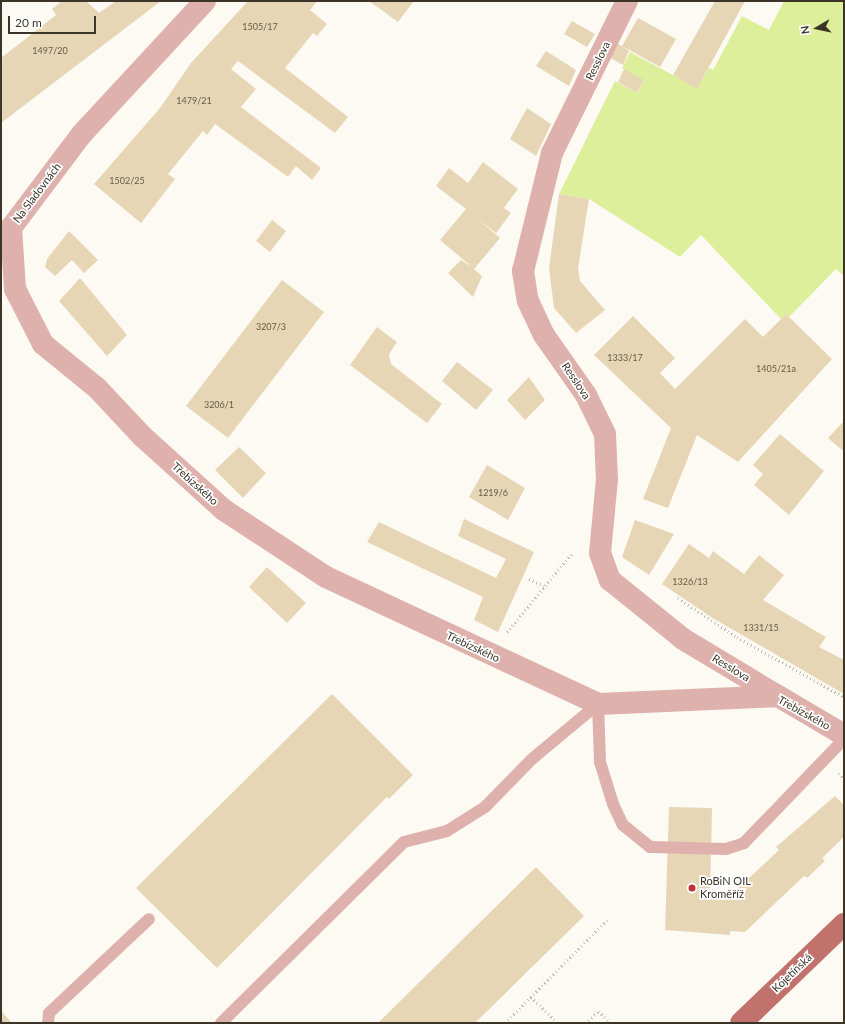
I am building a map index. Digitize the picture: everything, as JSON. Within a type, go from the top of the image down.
[{"type":"main road","name":"Kojetínská","points":[[741,1023],[844,924]]},
{"type":"street","name":"Na Sladovnách","points":[[142,436],[97,388],[43,344],[15,289],[11,228],[81,135],[205,1]]},
{"type":"street","name":"Resslova","points":[[627,1],[552,153],[523,271],[528,301],[544,335],[586,395],[605,434],[607,479],[600,553],[610,580],[683,639],[778,696]]},
{"type":"street","name":"Třebízského","points":[[142,436],[224,510],[326,577],[598,704],[778,696],[844,736]]},
{"type":"lane","points":[[598,704],[600,762],[613,804],[622,825],[650,846],[726,849],[744,843],[844,740]]},
{"type":"lane","points":[[221,1023],[404,842],[447,830],[485,807],[532,759],[598,704]]},
{"type":"lane","points":[[48,1023],[49,1013],[149,919]]},
{"type":"path","points":[[507,632],[574,550]]},
{"type":"path","points":[[529,579],[545,586]]},
{"type":"path","points":[[674,596],[737,637],[844,697]]},
{"type":"path","points":[[505,1023],[608,919]]},
{"type":"path","points":[[531,997],[558,1023]]},
{"type":"path","points":[[585,1023],[599,1011],[610,1023]]},
{"type":"green space","points":[[784,1],[844,1],[844,276],[836,269],[789,317],[786,314],[781,319],[701,235],[680,257],[589,199],[559,194],[615,81],[637,93],[644,81],[622,68],[630,52],[697,88],[709,68],[713,70],[742,16],[769,30]]},
{"type":"building","points":[[62,1],[86,1],[99,13],[116,1],[161,1],[1,123],[1,58],[56,15],[52,9]]},
{"type":"building","points":[[248,1],[317,1],[310,10],[327,24],[317,36],[313,33],[285,68],[348,117],[335,133],[238,61],[231,69],[256,89],[241,107],[321,168],[312,180],[296,166],[288,177],[215,124],[207,135],[203,131],[168,174],[175,179],[141,223],[94,184],[160,108],[191,63]]},
{"type":"building","points":[[369,1],[412,1],[413,2],[398,22]]},
{"type":"building","points":[[715,1],[745,1],[697,89],[673,75]]},
{"type":"building","points":[[638,18],[676,39],[660,67],[622,46]]},
{"type":"building","points":[[572,21],[595,34],[587,47],[564,34]]},
{"type":"building","points":[[611,40],[629,51],[623,65],[607,56]]},
{"type":"building","points":[[546,51],[576,70],[569,86],[536,66]]},
{"type":"building","points":[[624,69],[644,80],[637,93],[618,82]]},
{"type":"building","points":[[527,108],[551,124],[536,156],[510,139]]},
{"type":"building","points":[[483,162],[518,189],[504,208],[511,213],[496,233],[478,219],[500,238],[474,269],[482,276],[473,297],[448,273],[461,260],[472,267],[440,240],[466,209],[436,186],[449,168],[468,183]]},
{"type":"building","points":[[559,194],[589,199],[578,268],[580,281],[605,310],[576,333],[554,308],[549,268]]},
{"type":"building","points":[[272,220],[286,231],[270,252],[256,241]]},
{"type":"building","points":[[69,231],[98,260],[84,273],[72,260],[55,276],[45,267],[47,259]]},
{"type":"building","points":[[80,278],[127,335],[107,356],[59,301]]},
{"type":"building","points":[[282,280],[324,312],[228,438],[186,406]]},
{"type":"building","points":[[786,314],[832,359],[738,462],[697,435],[668,508],[643,499],[671,428],[594,355],[633,316],[675,358],[660,373],[675,389],[745,319],[763,337]]},
{"type":"building","points":[[377,327],[397,342],[389,354],[391,364],[442,404],[427,423],[350,365]]},
{"type":"building","points":[[457,362],[493,390],[476,410],[442,381]]},
{"type":"building","points":[[529,377],[545,400],[525,420],[507,400]]},
{"type":"building","points":[[844,421],[844,448],[842,450],[828,438]]},
{"type":"building","points":[[780,434],[824,471],[789,515],[754,485],[763,474],[753,465]]},
{"type":"building","points":[[239,447],[266,473],[243,498],[215,470]]},
{"type":"building","points":[[487,465],[525,488],[508,520],[469,497]]},
{"type":"building","points":[[464,519],[534,552],[498,632],[474,620],[483,597],[367,542],[379,522],[496,578],[506,559],[458,536]]},
{"type":"building","points":[[635,520],[674,534],[649,575],[622,557]]},
{"type":"building","points":[[689,544],[709,558],[713,551],[744,574],[759,555],[784,575],[763,600],[826,637],[819,647],[844,660],[844,694],[711,617],[662,584]]},
{"type":"building","points":[[267,567],[306,603],[287,623],[249,587]]},
{"type":"building","points":[[332,694],[413,775],[389,799],[387,797],[217,968],[136,888]]},
{"type":"building","points":[[835,796],[844,805],[844,837],[822,858],[825,861],[807,878],[804,876],[745,932],[730,931],[730,935],[665,930],[669,807],[712,808],[710,895],[731,895],[779,850],[776,847]]},
{"type":"building","points":[[536,867],[584,916],[475,1023],[378,1023]]},
{"type":"building","points":[[1,1011],[12,1023],[1,1023]]},
{"type":"place","name":"RoBiN OIL Kroměříž","points":[[692,888]]}]
